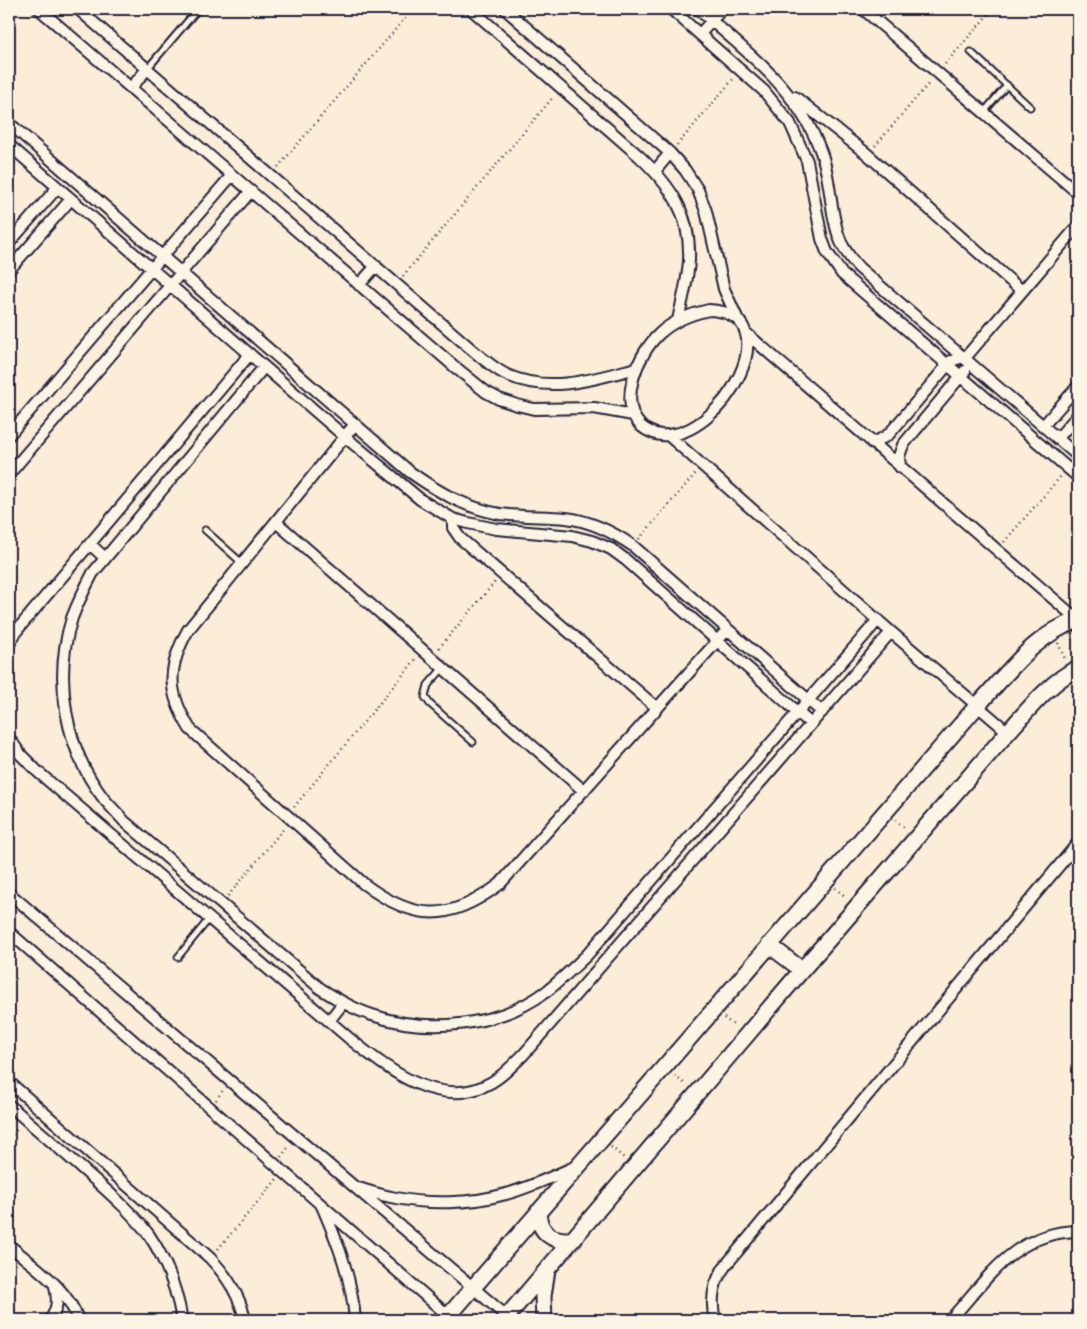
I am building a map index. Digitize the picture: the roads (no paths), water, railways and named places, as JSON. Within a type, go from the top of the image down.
[{"type":"street","points":[[39,9],[470,380],[500,400],[534,409],[594,408],[633,415]]},
{"type":"street","points":[[78,9],[488,363],[506,375],[528,382],[550,385],[572,384],[636,368]]},
{"type":"street","points":[[471,9],[655,171],[671,190],[682,212],[689,236],[689,261],[678,320]]},
{"type":"street","points":[[9,932],[284,1171],[449,1319],[538,1212],[977,706],[1034,646],[1053,631],[1078,620],[746,333],[724,289],[704,204],[698,190],[685,170],[670,153],[505,9]]},
{"type":"street","points":[[671,9],[764,91],[790,123],[807,161],[822,239],[834,264],[853,284],[1078,477]]},
{"type":"street","points":[[698,9],[772,75],[788,92],[806,118],[822,154],[840,241],[858,267],[1078,456]]},
{"type":"street","points":[[700,34],[722,9]]},
{"type":"street","points":[[863,9],[1078,193]]},
{"type":"street","points":[[131,88],[147,69]]},
{"type":"street","points":[[788,92],[855,144],[1022,291]]},
{"type":"street","points":[[9,123],[410,472],[453,500],[474,508],[499,514],[567,518],[585,522],[602,528],[633,546],[822,712]]},
{"type":"street","points":[[9,145],[344,436],[421,500],[438,512],[453,519],[496,529],[572,536],[592,541],[611,549],[811,724]]},
{"type":"street","points":[[655,171],[670,153]]},
{"type":"street","points":[[9,435],[232,174]]},
{"type":"street","points":[[9,243],[57,188]]},
{"type":"street","points":[[9,474],[250,191]]},
{"type":"street","points":[[9,270],[71,199]]},
{"type":"street","points":[[872,443],[885,438],[890,433],[947,365],[955,359],[965,358],[1078,226]]},
{"type":"street","points":[[359,285],[376,266]]},
{"type":"street","points":[[738,320],[725,312],[709,310],[689,315],[667,327],[649,345],[636,368],[630,401],[633,415],[650,432],[668,435],[694,426],[705,419],[726,400],[736,383],[745,362],[748,348],[746,333]]},
{"type":"street","points":[[9,644],[18,629],[250,354]]},
{"type":"street","points":[[900,467],[899,456],[903,445],[962,377],[966,366],[965,358]]},
{"type":"street","points":[[264,367],[93,573],[81,595],[72,618],[66,643],[64,693],[68,718],[74,742],[87,771],[103,798],[124,821],[299,972],[321,989],[344,1003],[372,1015],[401,1022],[431,1025],[462,1024],[520,1007],[546,992],[587,955],[878,620]]},
{"type":"street","points":[[1043,426],[1078,386]]},
{"type":"street","points":[[1058,438],[1078,415]]},
{"type":"street","points":[[355,424],[188,630],[178,649],[173,669],[173,690],[179,711],[190,729],[364,884],[382,897],[401,907],[422,912],[444,912],[465,907],[500,884],[727,630]]},
{"type":"street","points":[[668,435],[891,632],[1008,732]]},
{"type":"street","points":[[453,519],[453,528],[456,534],[658,708]]},
{"type":"street","points":[[276,522],[584,791]]},
{"type":"street","points":[[90,544],[106,558]]},
{"type":"street","points":[[9,738],[21,755],[38,772],[372,1056],[393,1071],[415,1083],[434,1090],[454,1093],[474,1090],[492,1082],[508,1070],[539,1038],[891,632]]},
{"type":"street","points":[[9,893],[297,1137],[507,1319],[802,970],[1008,732],[1055,683],[1075,670]]},
{"type":"street","points":[[716,1320],[713,1310],[713,1291],[716,1281],[726,1265],[1078,843]]},
{"type":"street","points":[[210,918],[220,905]]},
{"type":"street","points":[[769,945],[802,970]]},
{"type":"street","points":[[329,1021],[344,1003]]},
{"type":"street","points":[[9,1082],[210,1258],[224,1273],[236,1291],[245,1320]]},
{"type":"street","points":[[9,1105],[107,1191],[149,1235],[172,1281],[180,1306],[182,1320]]},
{"type":"street","points":[[355,1187],[402,1199],[430,1202],[468,1201],[506,1194],[542,1182],[579,1165]]},
{"type":"street","points":[[320,1203],[338,1242],[348,1273],[355,1320]]},
{"type":"street","points":[[538,1212],[542,1229],[548,1235],[556,1240],[574,1239]]},
{"type":"street","points":[[950,1320],[1011,1254],[1027,1243],[1046,1235],[1065,1231],[1078,1231]]},
{"type":"street","points":[[9,1245],[55,1285],[67,1300],[78,1320]]},
{"type":"street","points":[[544,1320],[543,1296],[547,1270]]},
{"type":"street","points":[[50,1320],[56,1311],[58,1299],[55,1285]]},
{"type":"lane","points":[[147,69],[198,9]]},
{"type":"lane","points":[[971,52],[1030,107]]},
{"type":"lane","points":[[984,112],[1008,86]]},
{"type":"lane","points":[[205,530],[242,563]]},
{"type":"lane","points":[[443,668],[428,685],[425,697],[430,704],[473,742]]},
{"type":"lane","points":[[178,957],[210,918]]}]
